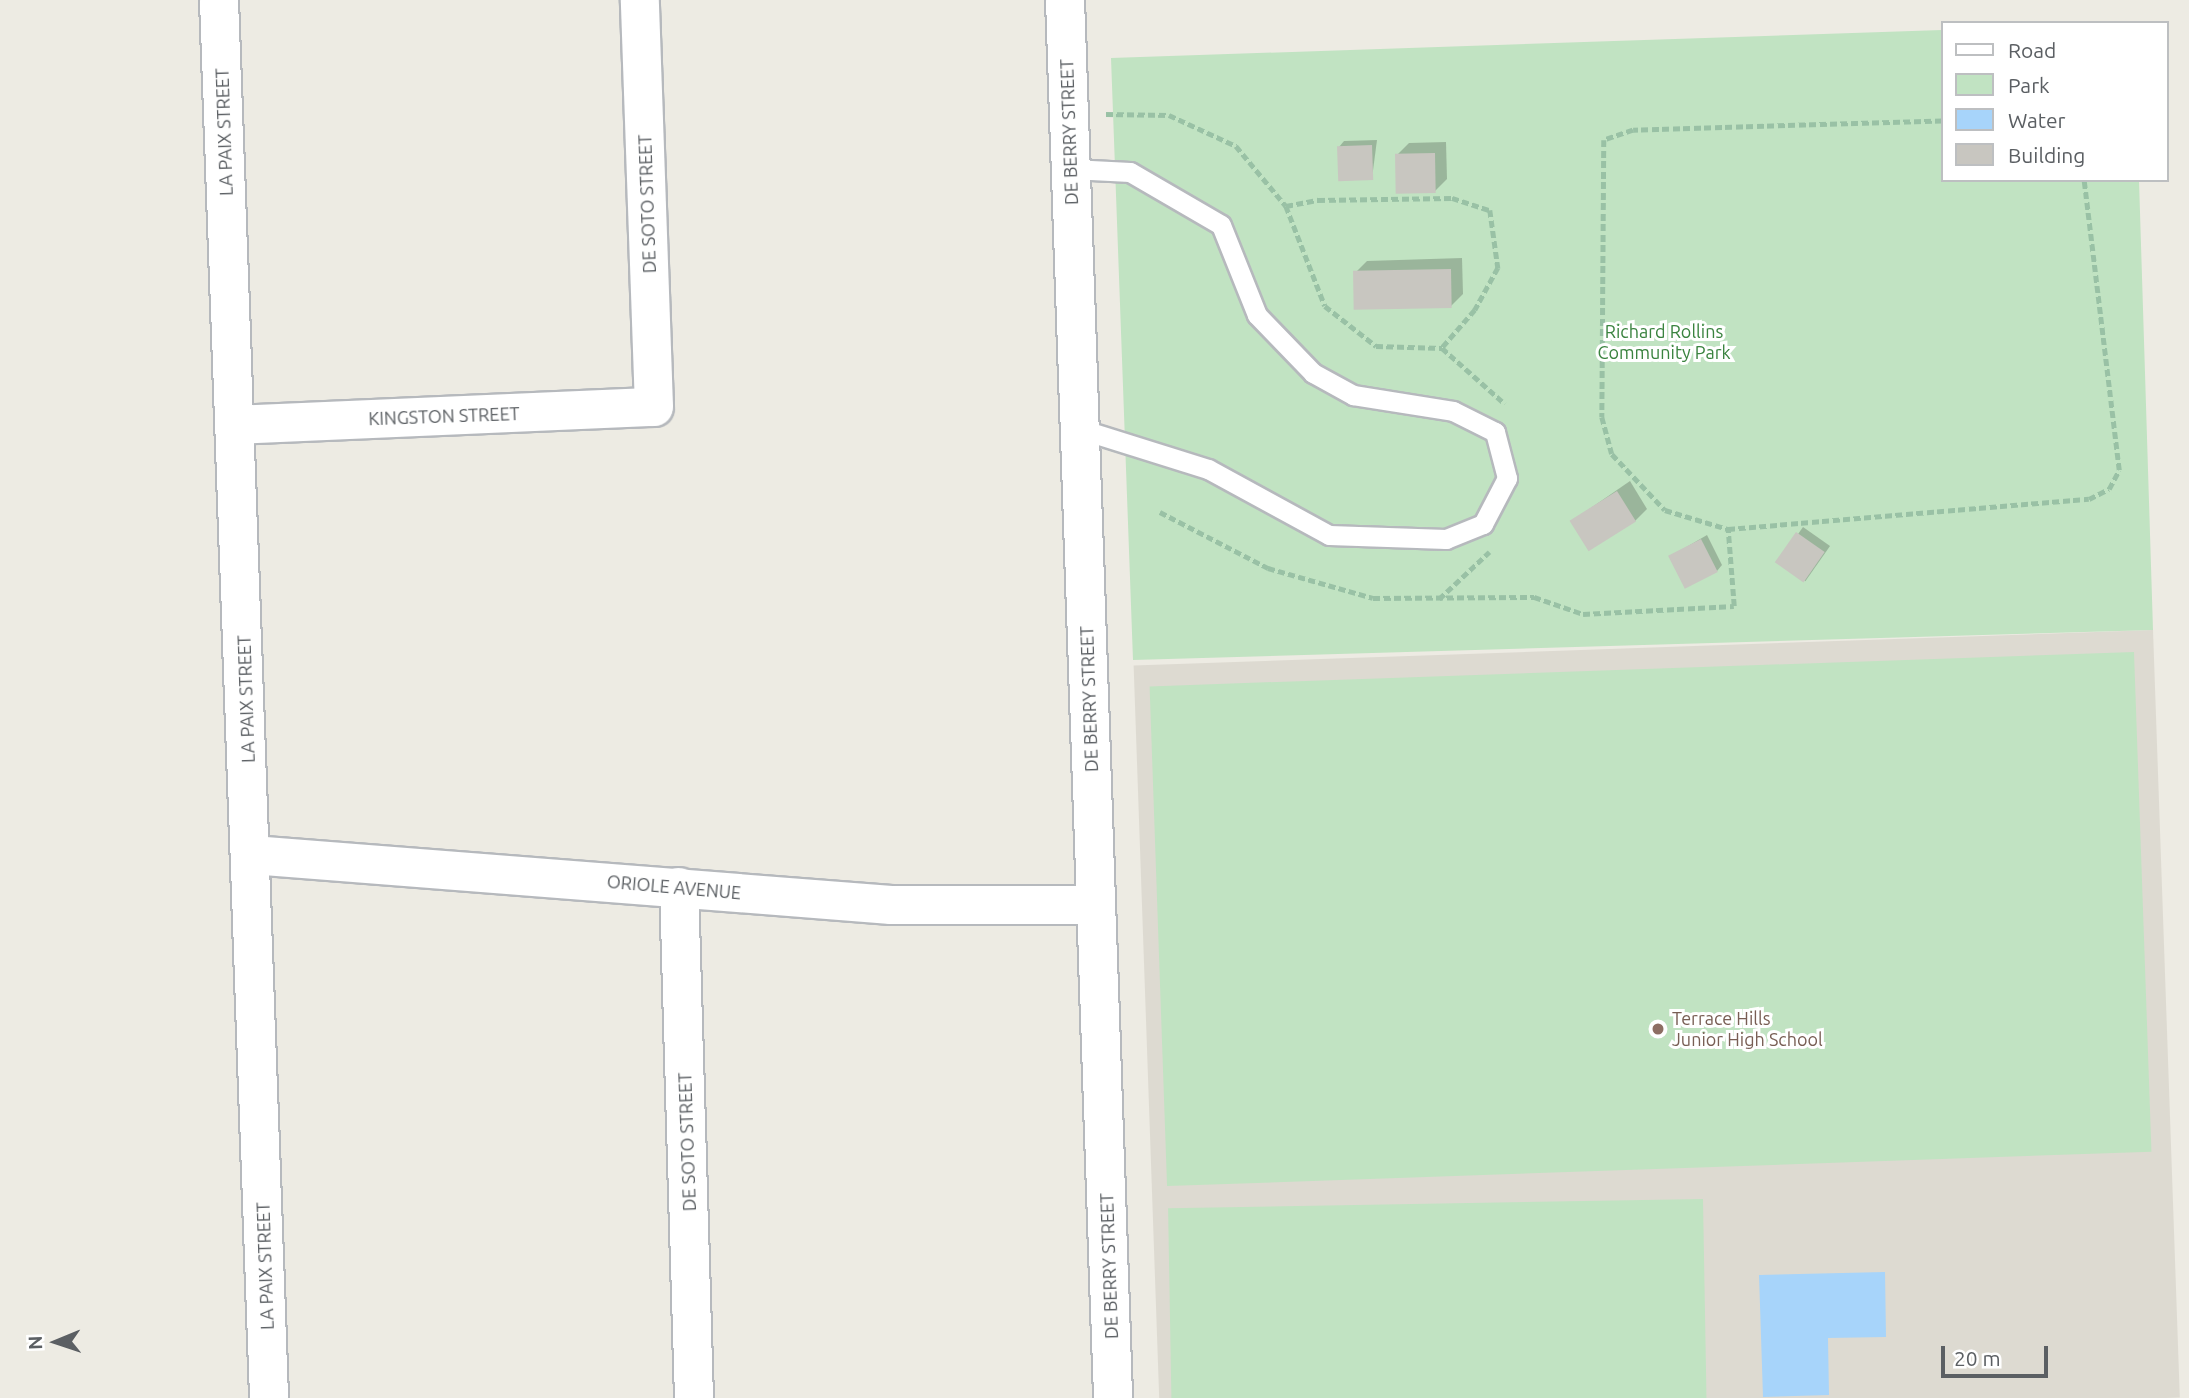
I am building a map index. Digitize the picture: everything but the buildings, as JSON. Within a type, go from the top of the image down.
[{"type":"street","name":"LA PAIX STREET","points":[[219,0],[252,855],[269,1398]]},
{"type":"street","name":"DE SOTO STREET","points":[[640,0],[654,407]]},
{"type":"street","name":"DE BERRY STREET","points":[[1065,0],[1113,1398]]},
{"type":"street","name":"KINGSTON STREET","points":[[235,425],[654,407]]},
{"type":"street","name":"ORIOLE AVENUE","points":[[252,855],[891,905],[1096,905]]},
{"type":"street","name":"DE SOTO STREET","points":[[679,887],[694,1398]]},
{"type":"lane","points":[[1071,169],[1130,172],[1221,225],[1257,315],[1313,373],[1353,395],[1453,411],[1495,432],[1507,478],[1483,523],[1446,540],[1329,535],[1208,469],[1080,429]]},
{"type":"path","points":[[1107,114],[1169,115],[1236,146],[1286,206],[1325,306],[1376,345],[1442,348],[1516,415]]},
{"type":"path","points":[[1940,121],[1633,130],[1604,140],[1602,417],[1612,454],[1665,510],[1728,529],[2090,499],[2109,489],[2119,470],[2084,182]]},
{"type":"path","points":[[1286,206],[1318,200],[1452,198],[1490,210],[1498,268],[1475,310],[1442,348]]},
{"type":"path","points":[[1160,512],[1268,568],[1373,598],[1439,600],[1534,597],[1583,614],[1734,606],[1728,529]]},
{"type":"path","points":[[1439,600],[1498,539]]},
{"type":"shaded area","name":"Terrace Hills Junior High School","points":[[2153,630],[2180,1398],[1159,1398],[1134,666]]},
{"type":"green space","name":"Richard Rollins Community Park","points":[[1940,30],[1940,182],[2139,182],[2153,630],[1133,660],[1111,58]]},
{"type":"green space","name":"Terrace Hills Junior High School","points":[[2134,652],[2151,1152],[1167,1186],[1150,686]]},
{"type":"green space","points":[[1703,1199],[1706,1398],[1171,1398],[1168,1208]]},
{"type":"water","points":[[1885,1272],[1886,1337],[1828,1338],[1829,1395],[1763,1397],[1759,1275]]},
{"type":"place","name":"Terrace Hills Junior High School","points":[[1658,1029]]}]
